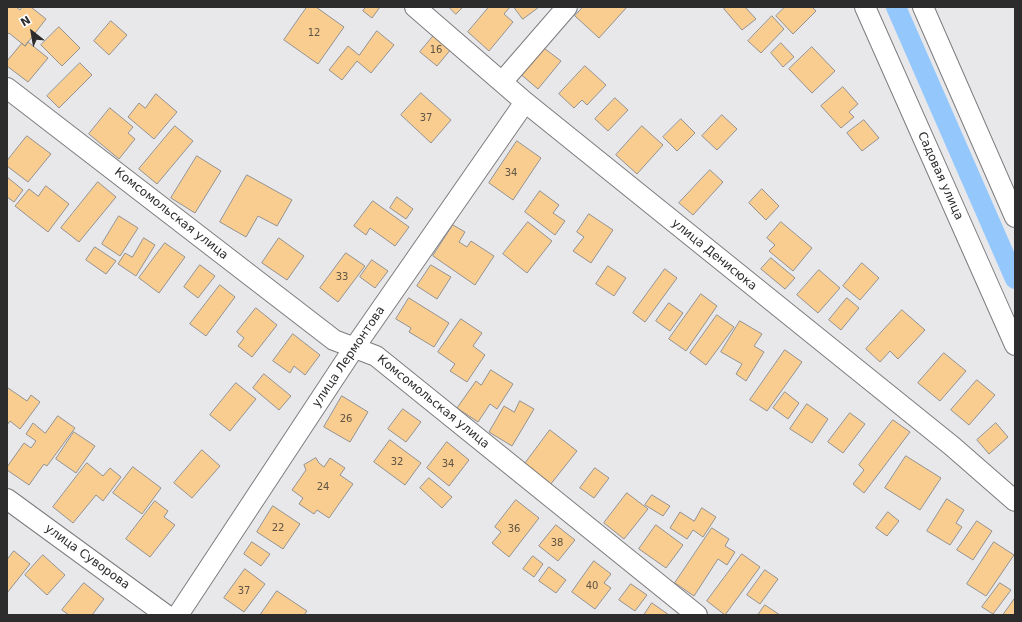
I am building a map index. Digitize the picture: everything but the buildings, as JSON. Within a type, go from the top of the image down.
[{"type":"street","name":"улица Денисюка","points":[[415,7],[525,102],[952,446],[1015,501]]},
{"type":"street","points":[[502,82],[566,7]]},
{"type":"street","name":"Садовая улица","points":[[865,7],[1015,345]]},
{"type":"street","points":[[923,7],[1015,217]]},
{"type":"street","name":"Комсомольская улица","points":[[7,88],[334,340],[376,356],[697,615]]},
{"type":"street","name":"улица Лермонтова","points":[[178,615],[354,348],[525,102]]},
{"type":"street","name":"улица Суворова","points":[[7,499],[166,615]]},
{"type":"waterway","points":[[896,7],[1015,279]]}]
